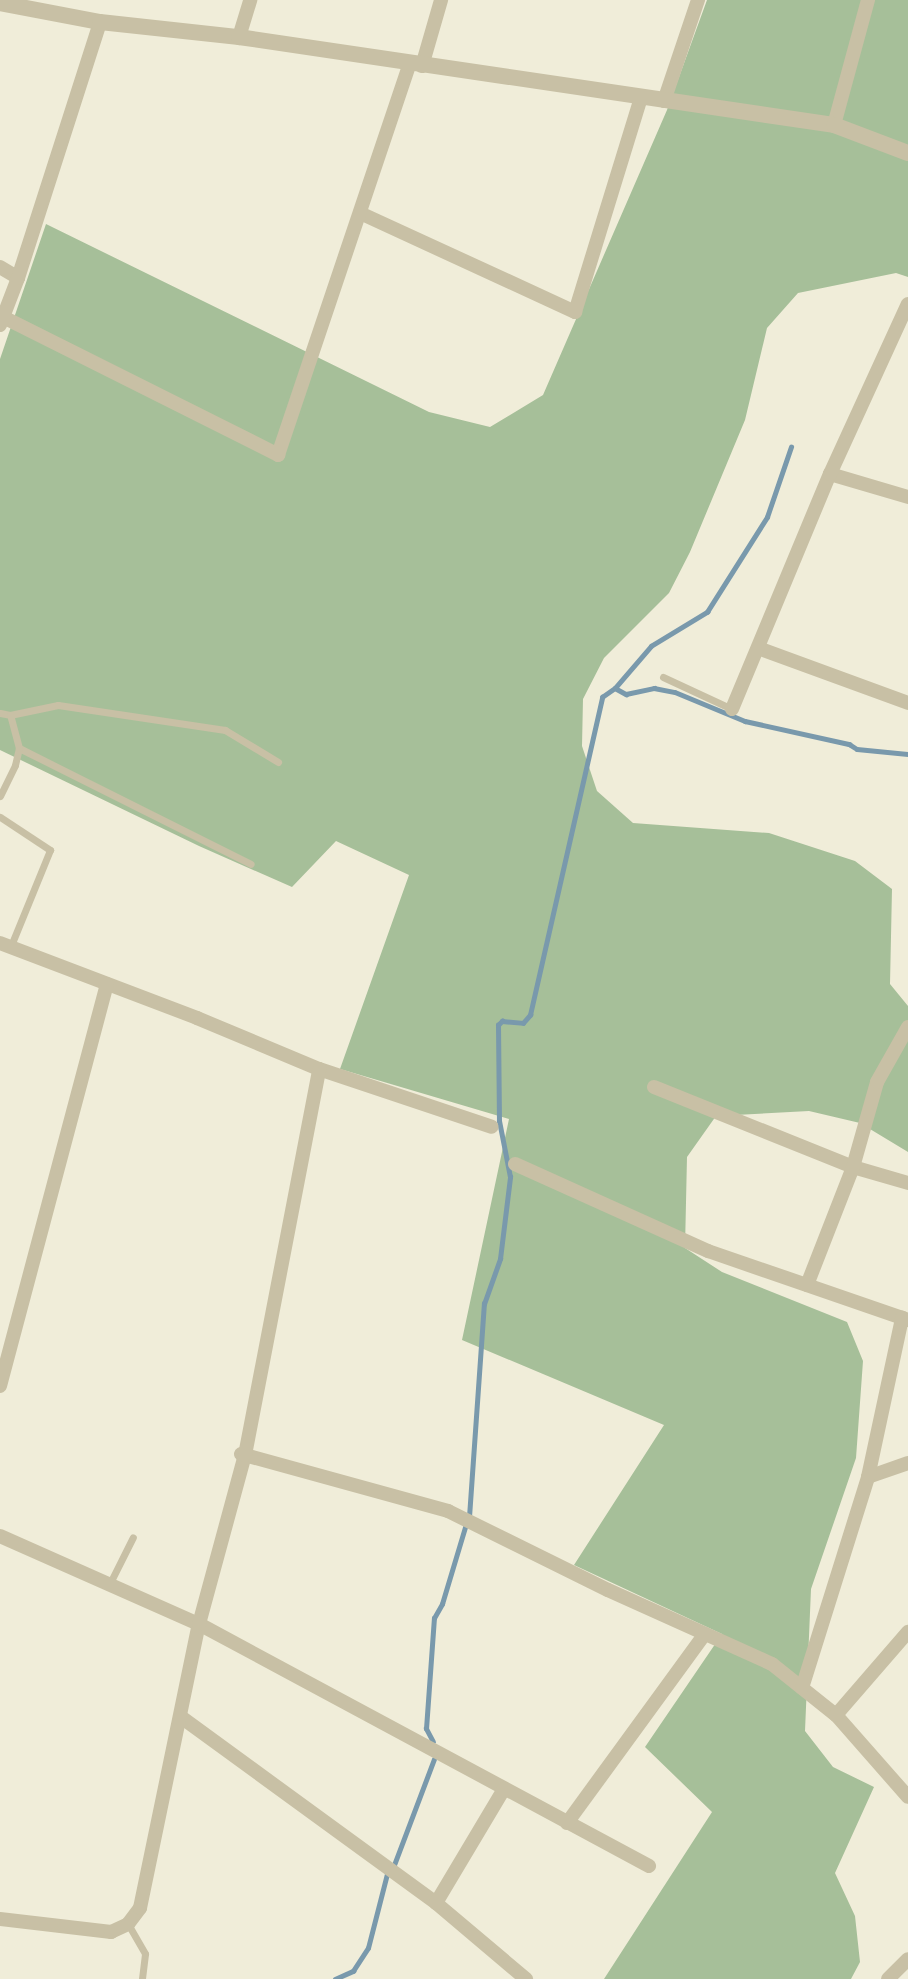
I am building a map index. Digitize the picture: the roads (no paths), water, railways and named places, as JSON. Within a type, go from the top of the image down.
[{"type":"street","points":[[239,37],[250,0]]},
{"type":"street","points":[[100,22],[18,278],[1,321],[278,455],[360,213],[441,0]]},
{"type":"street","points":[[664,101],[698,0]]},
{"type":"street","points":[[834,125],[868,0]]},
{"type":"street","points":[[0,3],[100,22],[239,37],[834,125],[908,153]]},
{"type":"street","points":[[360,213],[575,312],[641,97]]},
{"type":"street","points":[[0,267],[18,278]]},
{"type":"street","points":[[732,708],[830,474],[908,304]]},
{"type":"street","points":[[830,474],[908,496]]},
{"type":"street","points":[[758,648],[908,703]]},
{"type":"street","points":[[5,945],[197,1018],[319,1069],[492,1127]]},
{"type":"street","points":[[0,1386],[107,984]]},
{"type":"street","points":[[807,1285],[853,1167],[877,1082],[908,1027]]},
{"type":"street","points":[[0,1919],[111,1932],[128,1924],[140,1908],[199,1624],[243,1455],[319,1069]]},
{"type":"street","points":[[654,1087],[853,1167],[908,1183]]},
{"type":"street","points":[[515,1164],[708,1251],[905,1319],[868,1477],[802,1688]]},
{"type":"street","points":[[243,1455],[448,1511],[608,1590],[772,1664],[836,1715],[905,1788]]},
{"type":"street","points":[[868,1477],[908,1463]]},
{"type":"street","points":[[0,1536],[199,1624],[649,1866]]},
{"type":"street","points":[[836,1715],[908,1632]]},
{"type":"street","points":[[567,1823],[705,1634]]},
{"type":"street","points":[[181,1717],[436,1903],[526,1979]]},
{"type":"street","points":[[436,1903],[504,1789]]},
{"type":"street","points":[[888,1979],[908,1959]]},
{"type":"lane","points":[[663,677],[732,708]]},
{"type":"lane","points":[[0,713],[10,715],[58,705],[225,730],[278,762]]},
{"type":"lane","points":[[0,796],[15,765],[19,748],[10,715]]},
{"type":"lane","points":[[19,748],[250,864]]},
{"type":"lane","points":[[0,817],[50,850],[5,945]]},
{"type":"lane","points":[[110,1583],[133,1537]]},
{"type":"lane","points":[[128,1924],[146,1954],[142,1979]]},
{"type":"waterway","points":[[615,688],[651,646],[707,612],[767,517],[791,447]]},
{"type":"waterway","points":[[469,1517],[484,1304],[500,1259],[510,1177],[499,1121],[498,1025],[502,1021],[523,1023],[530,1015],[602,697],[615,688],[626,694],[654,688],[675,692],[745,721],[849,744],[857,749],[908,754]]},
{"type":"waterway","points":[[433,1742],[426,1729],[434,1618],[442,1604],[466,1524]]},
{"type":"waterway","points":[[394,1865],[434,1759]]},
{"type":"waterway","points":[[335,1979],[353,1971],[368,1948],[387,1874]]}]
